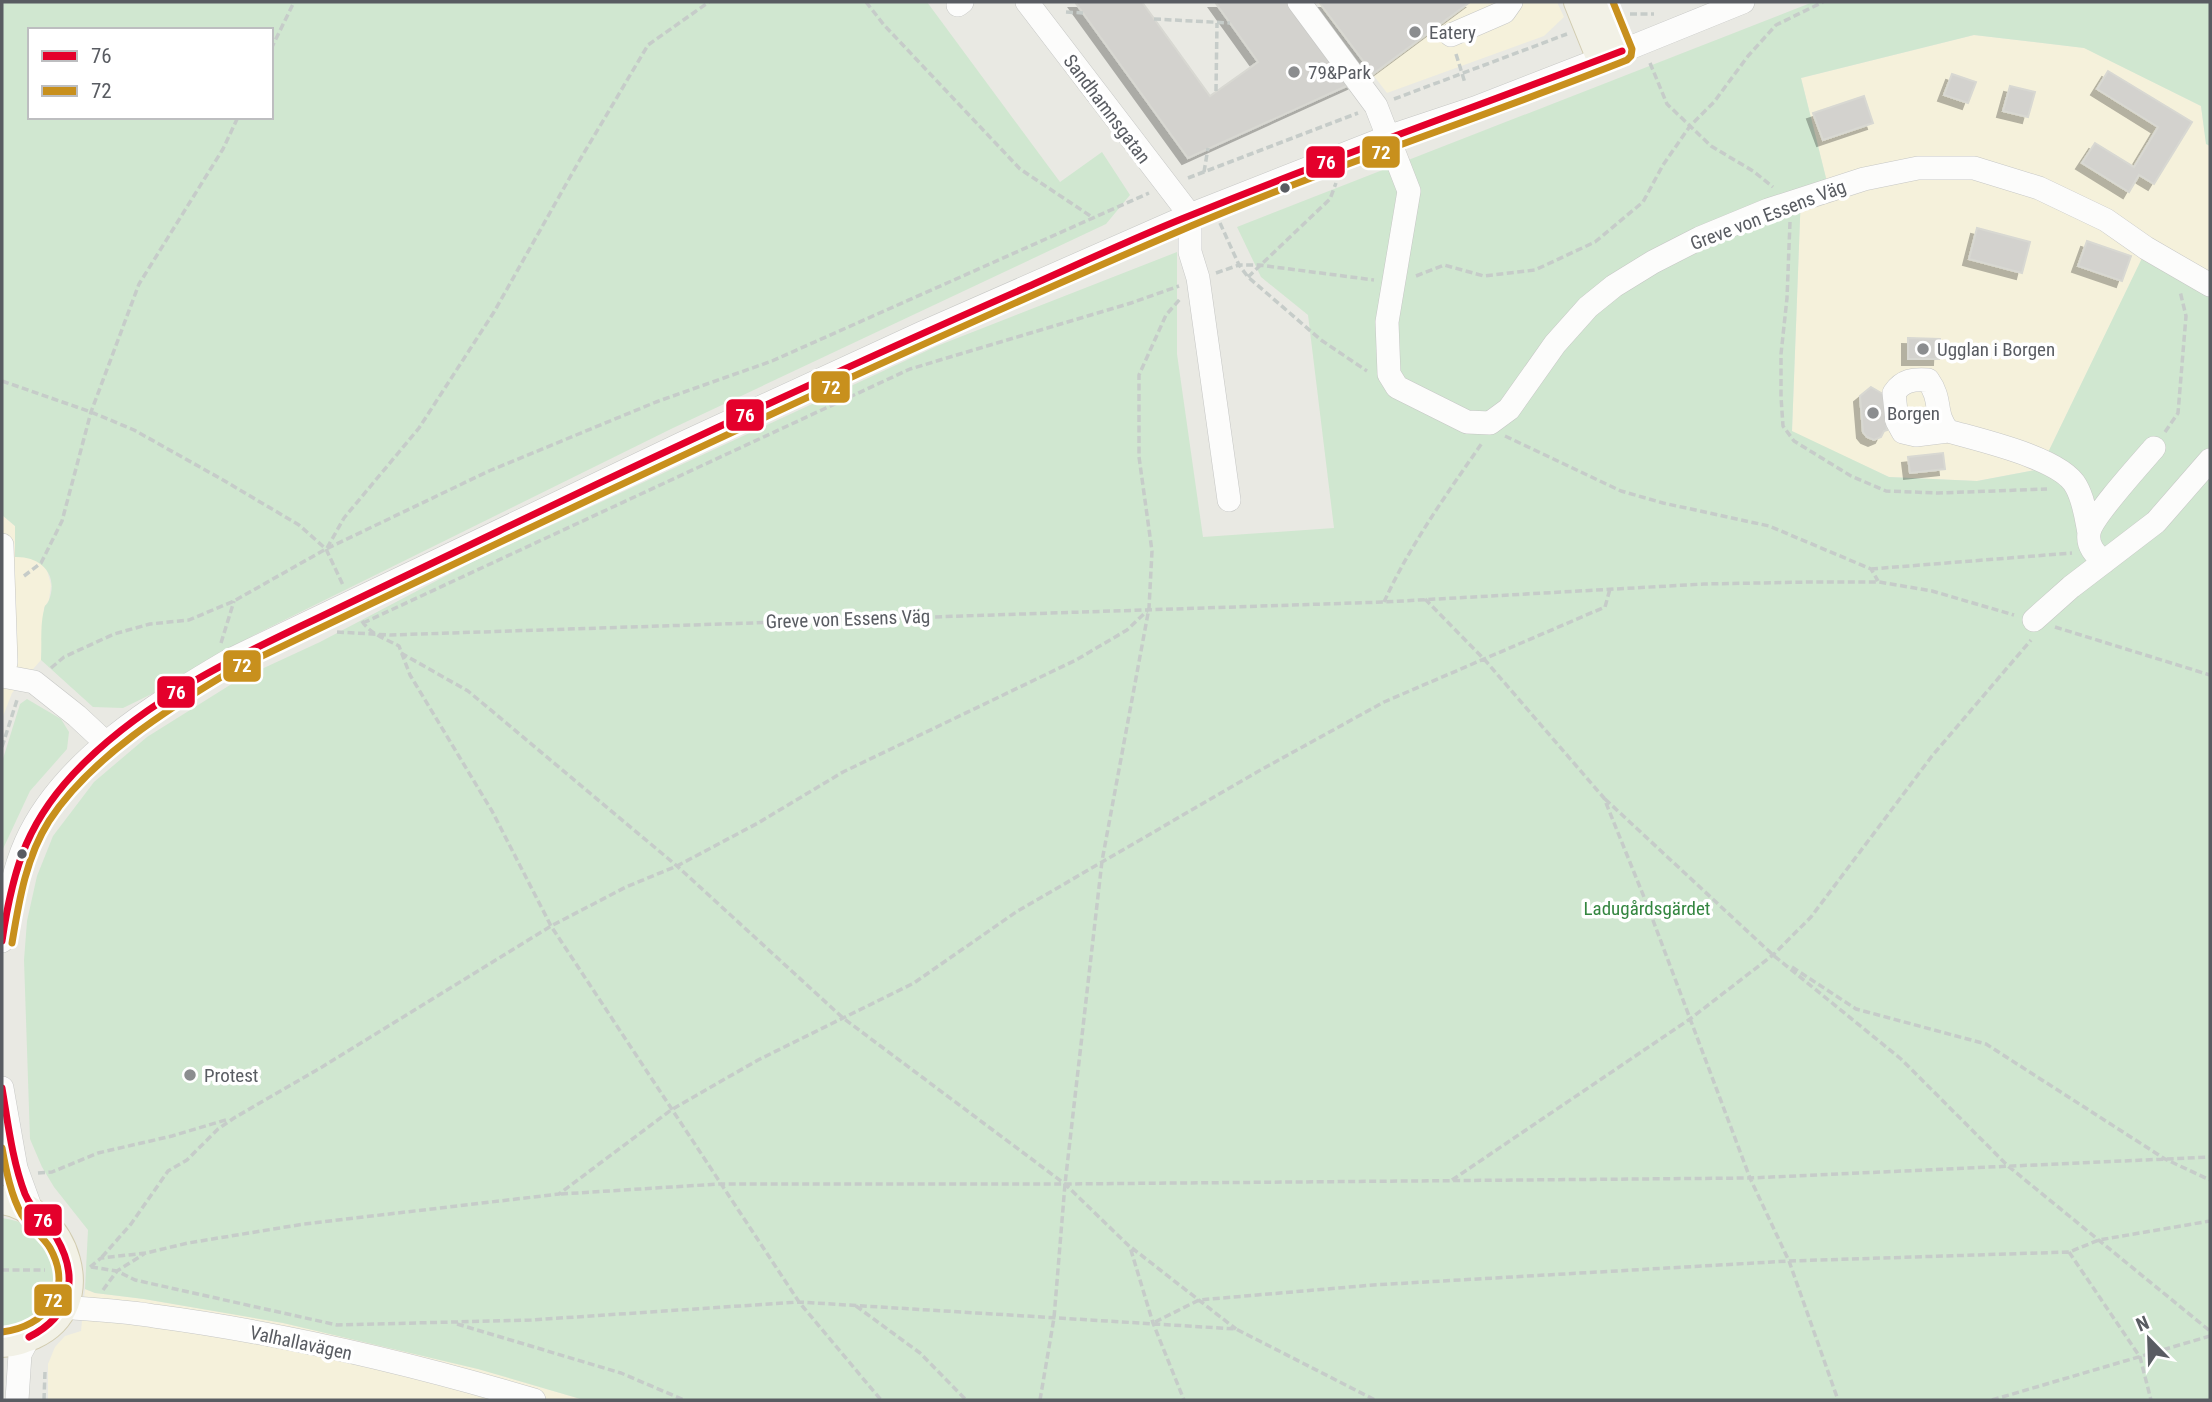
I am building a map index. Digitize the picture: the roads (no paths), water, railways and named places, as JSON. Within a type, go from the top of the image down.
[{"type":"main road","points":[[1578,2],[1612,55]]},
{"type":"main road","points":[[1611,7],[1612,55]]},
{"type":"main road","points":[[2,1200],[18,1204],[32,1212],[50,1229],[65,1256],[68,1280],[64,1307],[57,1318],[45,1329],[15,1340]]},
{"type":"street","name":"Sandhamnsgatan","points":[[1027,2],[1190,215]]},
{"type":"street","points":[[1299,2],[1376,106],[1388,136]]},
{"type":"street","points":[[1451,36],[1504,12],[1511,2]]},
{"type":"street","points":[[2,941],[9,894],[26,843],[40,816],[57,794],[106,743],[189,684],[229,662],[321,615],[683,443],[922,332],[1190,215],[1388,136],[1475,108],[1743,2]]},
{"type":"street","name":"Greve von Essens Väg","points":[[1388,136],[1409,191],[1387,322],[1389,374],[1397,387],[1467,422],[1490,423],[1509,409],[1555,344],[1588,307],[1614,286],[1700,238],[1768,210],[1864,179],[1918,168],[1974,168],[2039,188],[2106,220],[2210,285]]},
{"type":"street","points":[[1190,215],[1190,252],[1198,278],[1229,500]]},
{"type":"street","points":[[1948,431],[2045,461],[2062,470],[2075,484],[2095,549]]},
{"type":"street","points":[[2095,549],[2096,518],[2154,448]]},
{"type":"street","points":[[2034,620],[2095,549],[2156,522],[2210,460]]},
{"type":"street","points":[[2,545],[6,662],[3,676],[34,682],[106,743]]},
{"type":"street","points":[[2,1088],[16,1168],[32,1212]]},
{"type":"street","name":"Valhallavägen","points":[[64,1307],[153,1315],[270,1335],[534,1400]]},
{"type":"street","points":[[15,1340],[20,1354],[17,1400]]},
{"type":"place","name":"Eatery","points":[[1415,32]]},
{"type":"place","name":"79&Park","points":[[1294,72]]},
{"type":"place","name":"Ugglan i Borgen","points":[[1923,349]]},
{"type":"place","name":"Borgen","points":[[1873,413]]},
{"type":"place","name":"Protest","points":[[190,1075]]},
{"type":"park label","name":"Ladugårdsgärdet","points":[[1647,908]]}]
